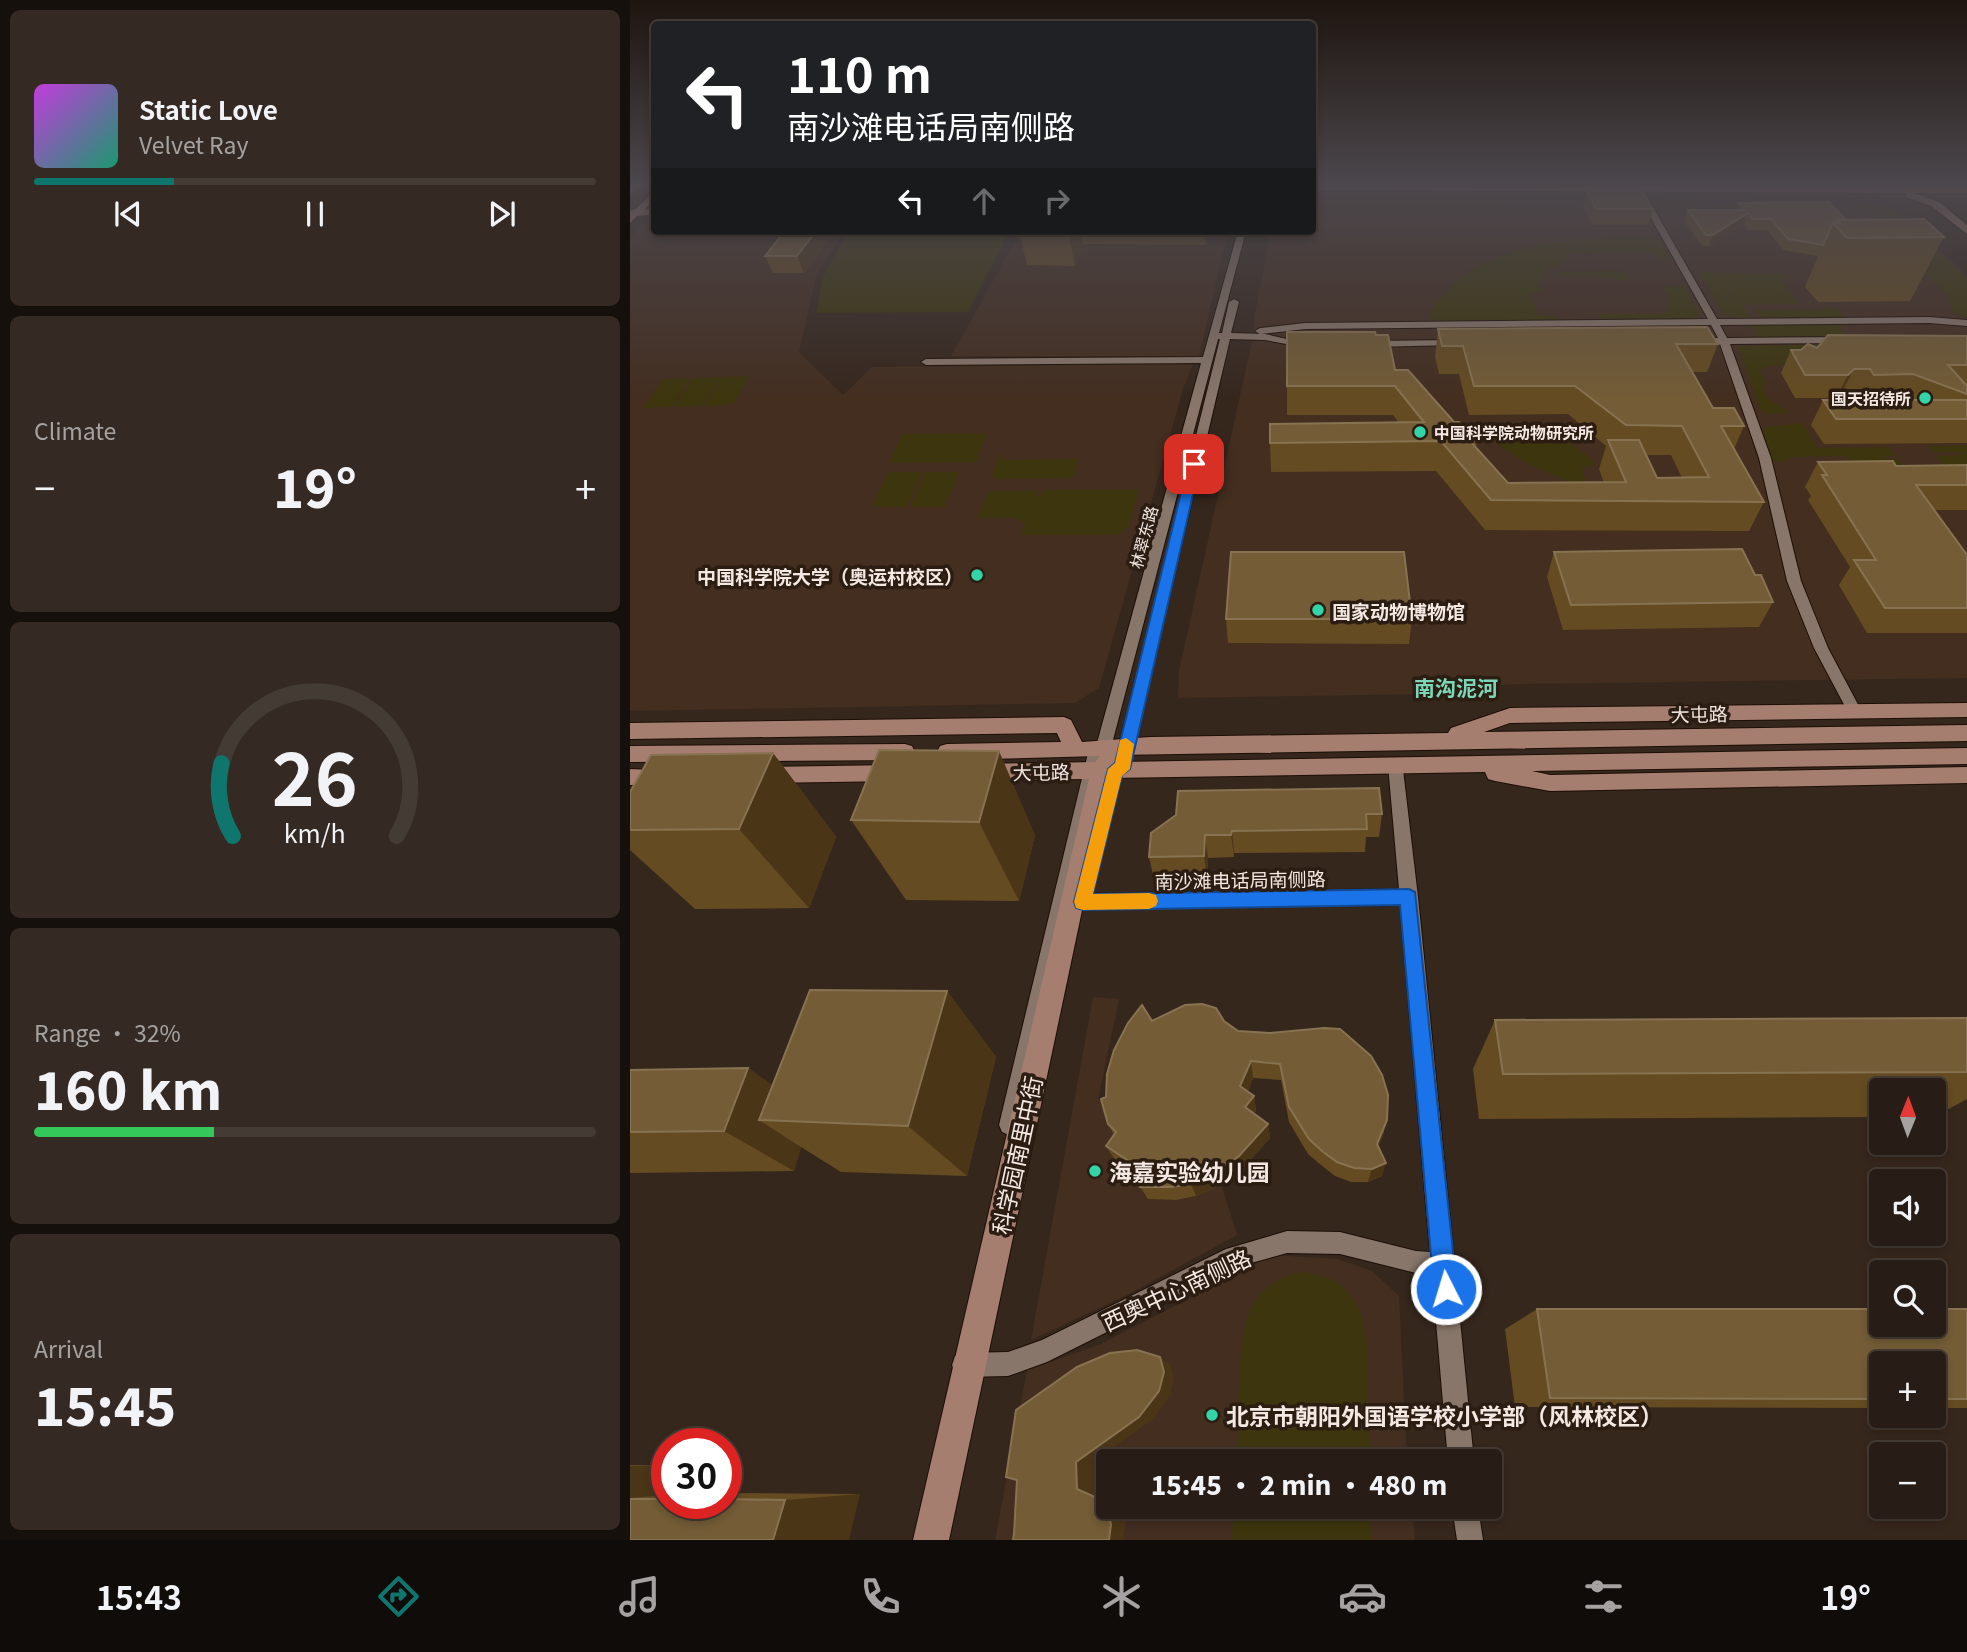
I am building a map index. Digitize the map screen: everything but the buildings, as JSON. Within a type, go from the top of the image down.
[{"type":"street","name":"林翠东路","points":[[1108,760],[1207,360],[1220,333],[1237,255]]},
{"type":"street","name":"林翠东路","points":[[1108,760],[1220,333],[1244,255]]},
{"type":"street","points":[[1676,255],[1724,341],[1765,458],[1794,581],[1821,648],[1855,712]]},
{"type":"street","points":[[1220,333],[1305,326],[1917,320],[1965,324]]},
{"type":"street","points":[[1303,344],[1290,335],[1305,326]]},
{"type":"street","points":[[1220,333],[1322,345]]},
{"type":"street","points":[[1690,341],[1861,340]]},
{"type":"street","points":[[1362,344],[1471,343]]},
{"type":"street","points":[[926,362],[1207,360]]},
{"type":"street","name":"大屯路","points":[[1436,740],[1510,716],[1967,710]]},
{"type":"street","points":[[630,731],[1064,725],[1075,750]]},
{"type":"street","name":"大屯路","points":[[944,773],[1436,740],[1967,733]]},
{"type":"street","name":"大屯路","points":[[630,754],[1075,750],[1108,760],[1396,765],[1967,756]]},
{"type":"street","points":[[915,1540],[969,1365],[1108,760]]},
{"type":"street","name":"科学园南里中街","points":[[931,1540],[1108,760]]},
{"type":"street","name":"大屯路","points":[[1451,764],[1550,783],[1967,775]]},
{"type":"street","points":[[1396,765],[1460,1449]]},
{"type":"street","points":[[743,775],[918,773]]},
{"type":"street","points":[[630,777],[690,776]]},
{"type":"street","name":"南沙滩电话局南侧路","points":[[1077,902],[1409,897]]},
{"type":"street","name":"西奥中心南侧路","points":[[969,1365],[1008,1364],[1047,1350],[1234,1257],[1287,1242],[1340,1243],[1416,1262],[1443,1264]]},
{"type":"street","points":[[945,1540],[969,1365]]},
{"type":"street","points":[[1467,1519],[1470,1540]]},
{"type":"shaded area","points":[[630,255],[829,255],[816,277],[799,352],[843,395],[872,367],[1193,364],[1183,389],[1099,688],[1075,703],[630,711]]},
{"type":"shaded area","points":[[836,255],[998,255],[968,312],[816,313],[823,277]]},
{"type":"shaded area","points":[[1008,255],[1222,255],[1199,356],[951,356]]},
{"type":"shaded area","points":[[1266,255],[1945,255],[1967,275],[1967,678],[1521,684],[1482,686],[1430,694],[1178,698],[1179,671],[1253,337]]},
{"type":"shaded area","points":[[1504,255],[1568,255],[1567,261],[1547,269],[1539,281],[1542,292],[1530,293],[1538,315],[1555,316],[1557,320],[1435,321],[1429,318],[1446,292],[1466,274]]},
{"type":"shaded area","points":[[1655,255],[1668,255],[1670,258],[1657,258]]},
{"type":"shaded area","points":[[1912,255],[1942,255],[1967,278],[1967,318],[1951,311],[1947,297]]},
{"type":"shaded area","points":[[1621,271],[1631,278],[1617,281],[1615,277],[1554,274],[1560,272]]},
{"type":"shaded area","points":[[1699,272],[1785,274],[1789,279],[1780,279],[1800,304],[1742,305],[1752,318],[1724,315]]},
{"type":"shaded area","points":[[1663,286],[1684,286],[1698,313],[1697,318],[1604,320],[1596,314],[1666,314],[1669,296]]},
{"type":"shaded area","points":[[1822,308],[1836,308],[1844,317],[1760,317],[1755,310],[1823,310]]},
{"type":"shaded area","points":[[1742,324],[1842,324],[1840,330],[1853,337],[1751,338],[1755,331]]},
{"type":"shaded area","points":[[1839,344],[1800,355],[1792,363],[1764,367],[1759,371],[1767,382],[1763,390],[1767,398],[1789,412],[1768,414],[1760,409],[1738,346]]},
{"type":"shaded area","points":[[750,376],[733,404],[704,406],[722,377]]},
{"type":"shaded area","points":[[721,377],[703,405],[674,407],[693,378]]},
{"type":"shaded area","points":[[691,378],[672,407],[643,408],[663,379]]},
{"type":"shaded area","points":[[1803,423],[1817,448],[1890,447],[1896,456],[1885,456],[1887,459],[1899,460],[1913,478],[1863,479],[1846,456],[1792,457],[1784,462],[1772,460],[1763,435],[1764,427]]},
{"type":"shaded area","points":[[1476,429],[1559,429],[1568,441],[1587,455],[1594,464],[1582,469],[1587,486],[1582,488],[1521,460]]},
{"type":"shaded area","points":[[987,433],[976,462],[889,463],[902,434]]},
{"type":"shaded area","points":[[1967,445],[1967,478],[1947,470],[1936,456],[1962,455],[1960,452],[1933,452],[1929,446]]},
{"type":"shaded area","points":[[1003,453],[1001,460],[1079,459],[1075,474],[1069,478],[997,479],[992,476],[999,455]]},
{"type":"shaded area","points":[[888,472],[922,472],[907,507],[872,507]]},
{"type":"shaded area","points":[[925,472],[959,472],[945,507],[910,507]]},
{"type":"shaded area","points":[[1044,490],[1139,490],[1128,528],[1116,535],[1021,535],[1025,524],[1020,520],[977,517],[989,491],[1038,491],[1037,496],[1041,496]]},
{"type":"shaded area","name":"海嘉实验幼儿园","points":[[1093,997],[1119,999],[1098,1100],[1115,1100],[1115,1161],[1124,1168],[1151,1178],[1148,1199],[1176,1200],[1196,1196],[1221,1184],[1237,1235],[1129,1294],[1031,1340]]},
{"type":"shaded area","name":"北京市朝阳外国语学校小学部（风林校区）","points":[[1273,1255],[1338,1259],[1372,1271],[1399,1296],[1406,1449],[1096,1449],[1096,1519],[1413,1519],[1415,1540],[995,1540],[1027,1370],[1101,1344]]},
{"type":"shaded area","points":[[1301,1272],[1323,1276],[1340,1285],[1352,1296],[1360,1311],[1367,1346],[1370,1449],[1236,1449],[1244,1329],[1256,1300],[1266,1288]]},
{"type":"shaded area","points":[[1233,1519],[1370,1519],[1371,1540],[1232,1540]]},
{"type":"slow traffic","points":[[1126,744],[1122,769],[1116,769],[1098,830],[1083,902],[1149,901]]},
{"type":"place","name":"国天招待所","points":[[1925,398]]},
{"type":"place","name":"中国科学院动物研究所","points":[[1420,432]]},
{"type":"place","name":"中国科学院大学（奥运村校区）","points":[[977,575]]},
{"type":"place","name":"国家动物博物馆","points":[[1318,610]]},
{"type":"place","name":"海嘉实验幼儿园","points":[[1095,1171]]},
{"type":"place","name":"北京市朝阳外国语学校小学部（风林校区）","points":[[1212,1415]]},
{"type":"district","name":"南沟泥河","points":[[1456,687]]},
{"type":"route","points":[[1194,464],[1125,747],[1122,769],[1116,769],[1098,830],[1083,902],[1409,897],[1446,1289]]}]
